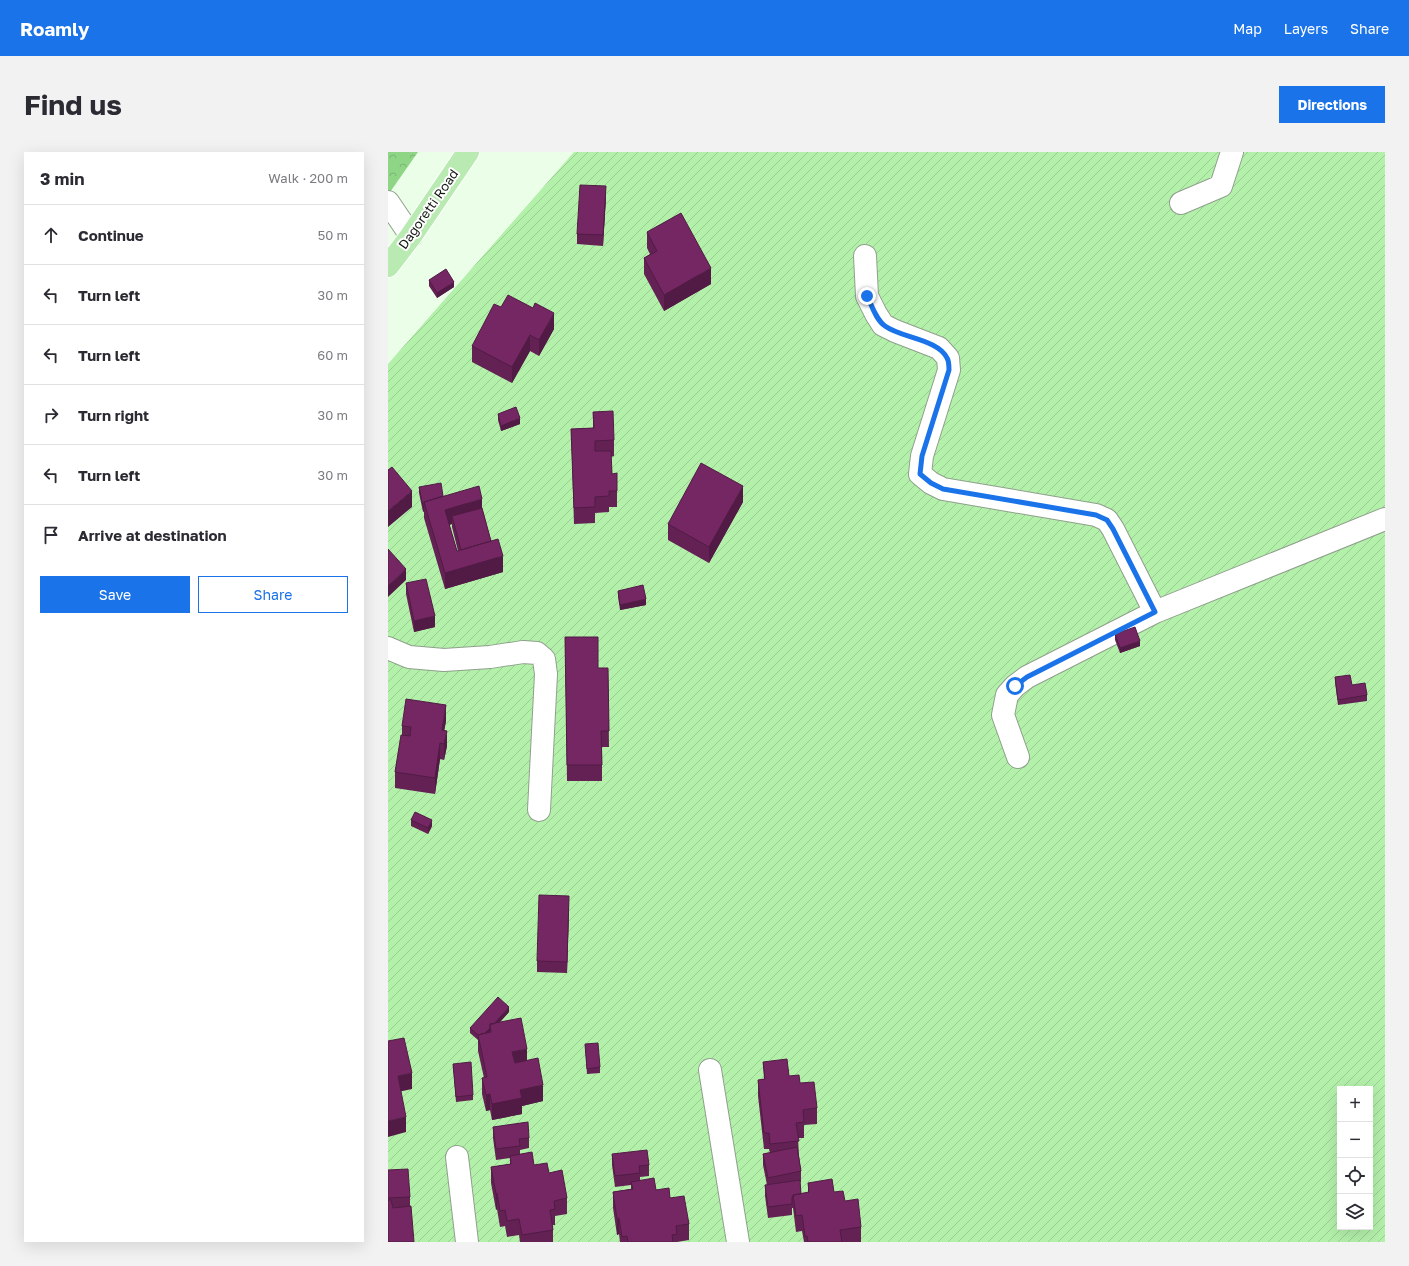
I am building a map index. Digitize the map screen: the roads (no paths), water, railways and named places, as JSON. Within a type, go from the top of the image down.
[{"type":"main road","name":"Dagoretti Road","points":[[388,266],[411,236],[468,152]]},
{"type":"street","points":[[1181,203],[1221,186],[1232,152]]},
{"type":"street","points":[[388,202],[411,236]]},
{"type":"street","points":[[865,256],[867,296],[876,314],[884,325],[895,331],[939,348],[948,358],[949,370],[922,456],[920,474],[931,483],[943,489],[1096,515],[1107,520],[1155,612]]},
{"type":"street","points":[[1018,757],[1003,715],[1007,695],[1015,686],[1027,677],[1155,612],[1385,519]]},
{"type":"street","points":[[388,648],[409,657],[444,660],[490,657],[523,652],[537,654],[544,659],[546,674],[539,810]]},
{"type":"street","points":[[710,1070],[738,1242]]},
{"type":"street","points":[[457,1157],[467,1242]]}]
